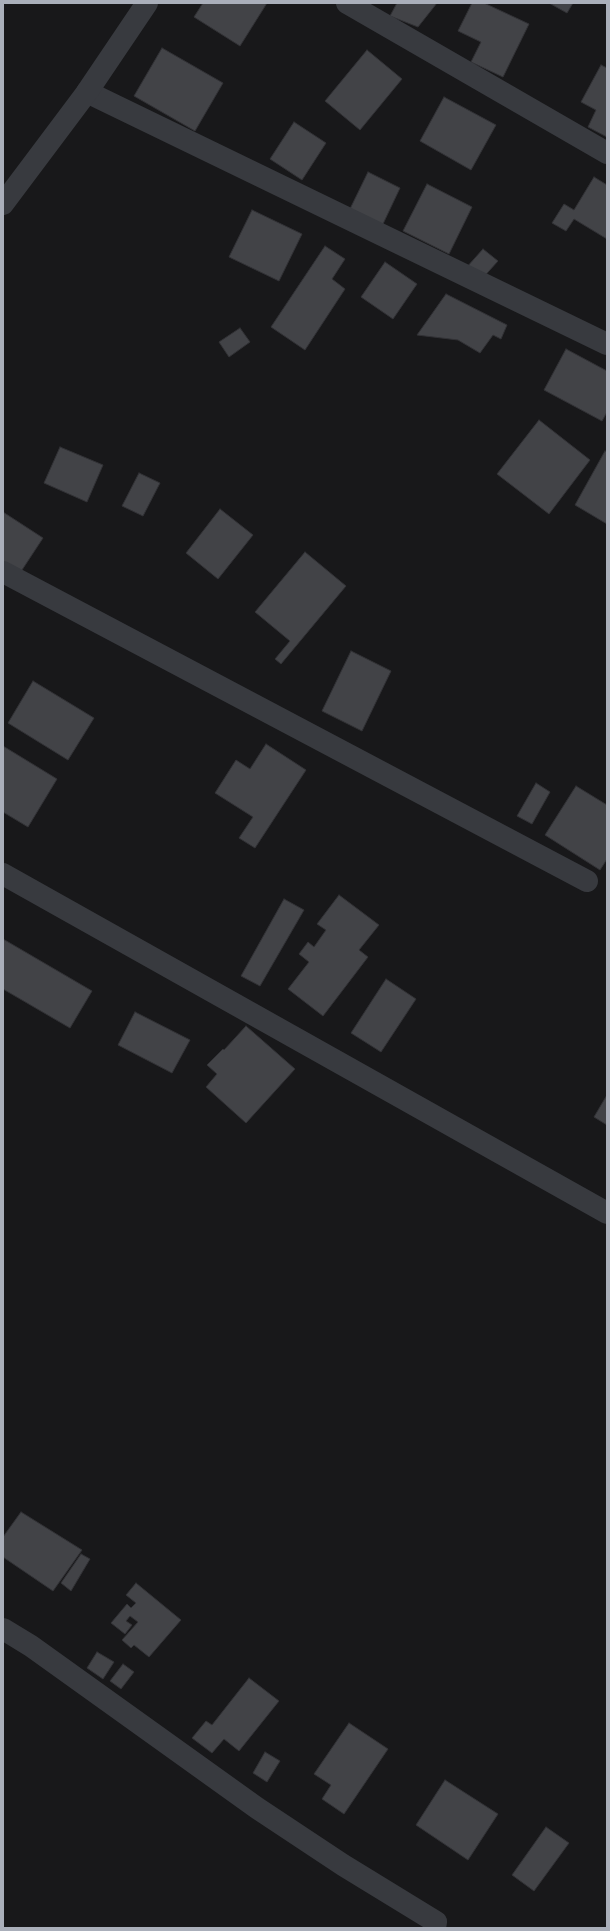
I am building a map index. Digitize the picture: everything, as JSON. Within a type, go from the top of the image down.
[{"type":"street","points":[[3,204],[87,92],[147,3]]},
{"type":"street","points":[[347,3],[607,153]]},
{"type":"street","points":[[87,92],[607,344]]},
{"type":"street","points":[[3,572],[587,880]]},
{"type":"street","points":[[3,874],[607,1213]]},
{"type":"street","points":[[3,1629],[31,1646],[257,1808],[343,1865],[436,1922],[435,1928]]},
{"type":"building","points":[[203,3],[267,3],[240,46],[194,17]]},
{"type":"building","points":[[397,3],[437,3],[418,27],[390,16]]},
{"type":"building","points":[[472,3],[484,3],[529,24],[503,77],[471,62],[481,42],[458,31]]},
{"type":"building","points":[[549,3],[573,3],[567,13]]},
{"type":"building","points":[[162,48],[223,83],[195,131],[134,96]]},
{"type":"building","points":[[367,50],[402,79],[360,130],[325,101]]},
{"type":"building","points":[[601,65],[607,68],[607,137],[588,127],[596,110],[581,102]]},
{"type":"building","points":[[444,97],[496,125],[471,170],[420,141]]},
{"type":"building","points":[[294,122],[326,143],[302,180],[270,159]]},
{"type":"building","points":[[368,172],[400,188],[382,226],[349,211]]},
{"type":"building","points":[[594,177],[607,185],[607,239],[574,219],[566,231],[552,223],[564,204],[574,210]]},
{"type":"building","points":[[427,184],[472,207],[449,254],[403,231]]},
{"type":"building","points":[[252,210],[302,234],[279,281],[229,257]]},
{"type":"building","points":[[325,246],[345,259],[332,279],[345,289],[305,350],[271,327]]},
{"type":"building","points":[[483,249],[498,261],[480,281],[466,268]]},
{"type":"building","points":[[385,262],[417,284],[393,319],[361,297]]},
{"type":"building","points":[[446,294],[507,325],[501,339],[493,335],[480,353],[458,340],[417,335]]},
{"type":"building","points":[[240,328],[250,342],[229,357],[219,342]]},
{"type":"building","points":[[566,349],[607,371],[607,412],[602,421],[544,390]]},
{"type":"building","points":[[539,420],[590,460],[549,514],[497,474]]},
{"type":"building","points":[[60,447],[103,465],[87,502],[44,483]]},
{"type":"building","points":[[605,451],[607,452],[607,524],[575,505]]},
{"type":"building","points":[[139,473],[160,483],[143,516],[122,506]]},
{"type":"building","points":[[220,509],[253,535],[218,579],[186,553]]},
{"type":"building","points":[[3,512],[43,538],[18,576],[3,567]]},
{"type":"building","points":[[305,552],[346,586],[281,664],[275,659],[290,641],[255,612]]},
{"type":"building","points":[[351,651],[391,671],[362,731],[322,711]]},
{"type":"building","points":[[33,681],[94,718],[68,760],[8,723]]},
{"type":"building","points":[[266,744],[306,770],[255,848],[239,838],[253,817],[215,793],[236,760],[250,769]]},
{"type":"building","points":[[3,746],[57,779],[28,827],[3,812]]},
{"type":"building","points":[[536,783],[550,792],[532,824],[517,816]]},
{"type":"building","points":[[576,786],[607,805],[607,859],[600,870],[545,835]]},
{"type":"building","points":[[339,895],[379,925],[359,950],[368,957],[323,1016],[288,989],[309,962],[299,954],[308,942],[314,947],[326,930],[317,924]]},
{"type":"building","points":[[284,899],[304,910],[260,986],[241,976]]},
{"type":"building","points":[[3,939],[92,991],[70,1028],[3,989]]},
{"type":"building","points":[[386,979],[416,999],[381,1052],[351,1033]]},
{"type":"building","points":[[135,1012],[190,1040],[172,1073],[118,1045]]},
{"type":"building","points":[[246,1026],[295,1069],[246,1123],[206,1087],[217,1074],[207,1065],[223,1049],[224,1050]]},
{"type":"building","points":[[607,1095],[607,1125],[594,1117]]},
{"type":"building","points":[[21,1512],[82,1550],[53,1591],[3,1557],[3,1537]]},
{"type":"building","points":[[81,1554],[90,1559],[71,1591],[61,1583]]},
{"type":"building","points":[[136,1583],[181,1620],[149,1657],[134,1645],[131,1648],[122,1640],[138,1622],[130,1616],[126,1621],[132,1625],[125,1634],[111,1623],[127,1604],[131,1608],[136,1603],[126,1595]]},
{"type":"building","points":[[97,1652],[114,1662],[103,1679],[87,1668]]},
{"type":"building","points":[[123,1664],[134,1672],[121,1689],[110,1681]]},
{"type":"building","points":[[249,1678],[279,1701],[239,1751],[224,1739],[212,1753],[192,1738],[206,1721],[212,1725]]},
{"type":"building","points":[[349,1723],[388,1749],[344,1814],[322,1799],[331,1785],[314,1774]]},
{"type":"building","points":[[265,1752],[280,1761],[267,1782],[253,1773]]},
{"type":"building","points":[[445,1780],[498,1814],[468,1860],[416,1825]]},
{"type":"building","points":[[546,1827],[569,1843],[534,1891],[512,1875]]}]
